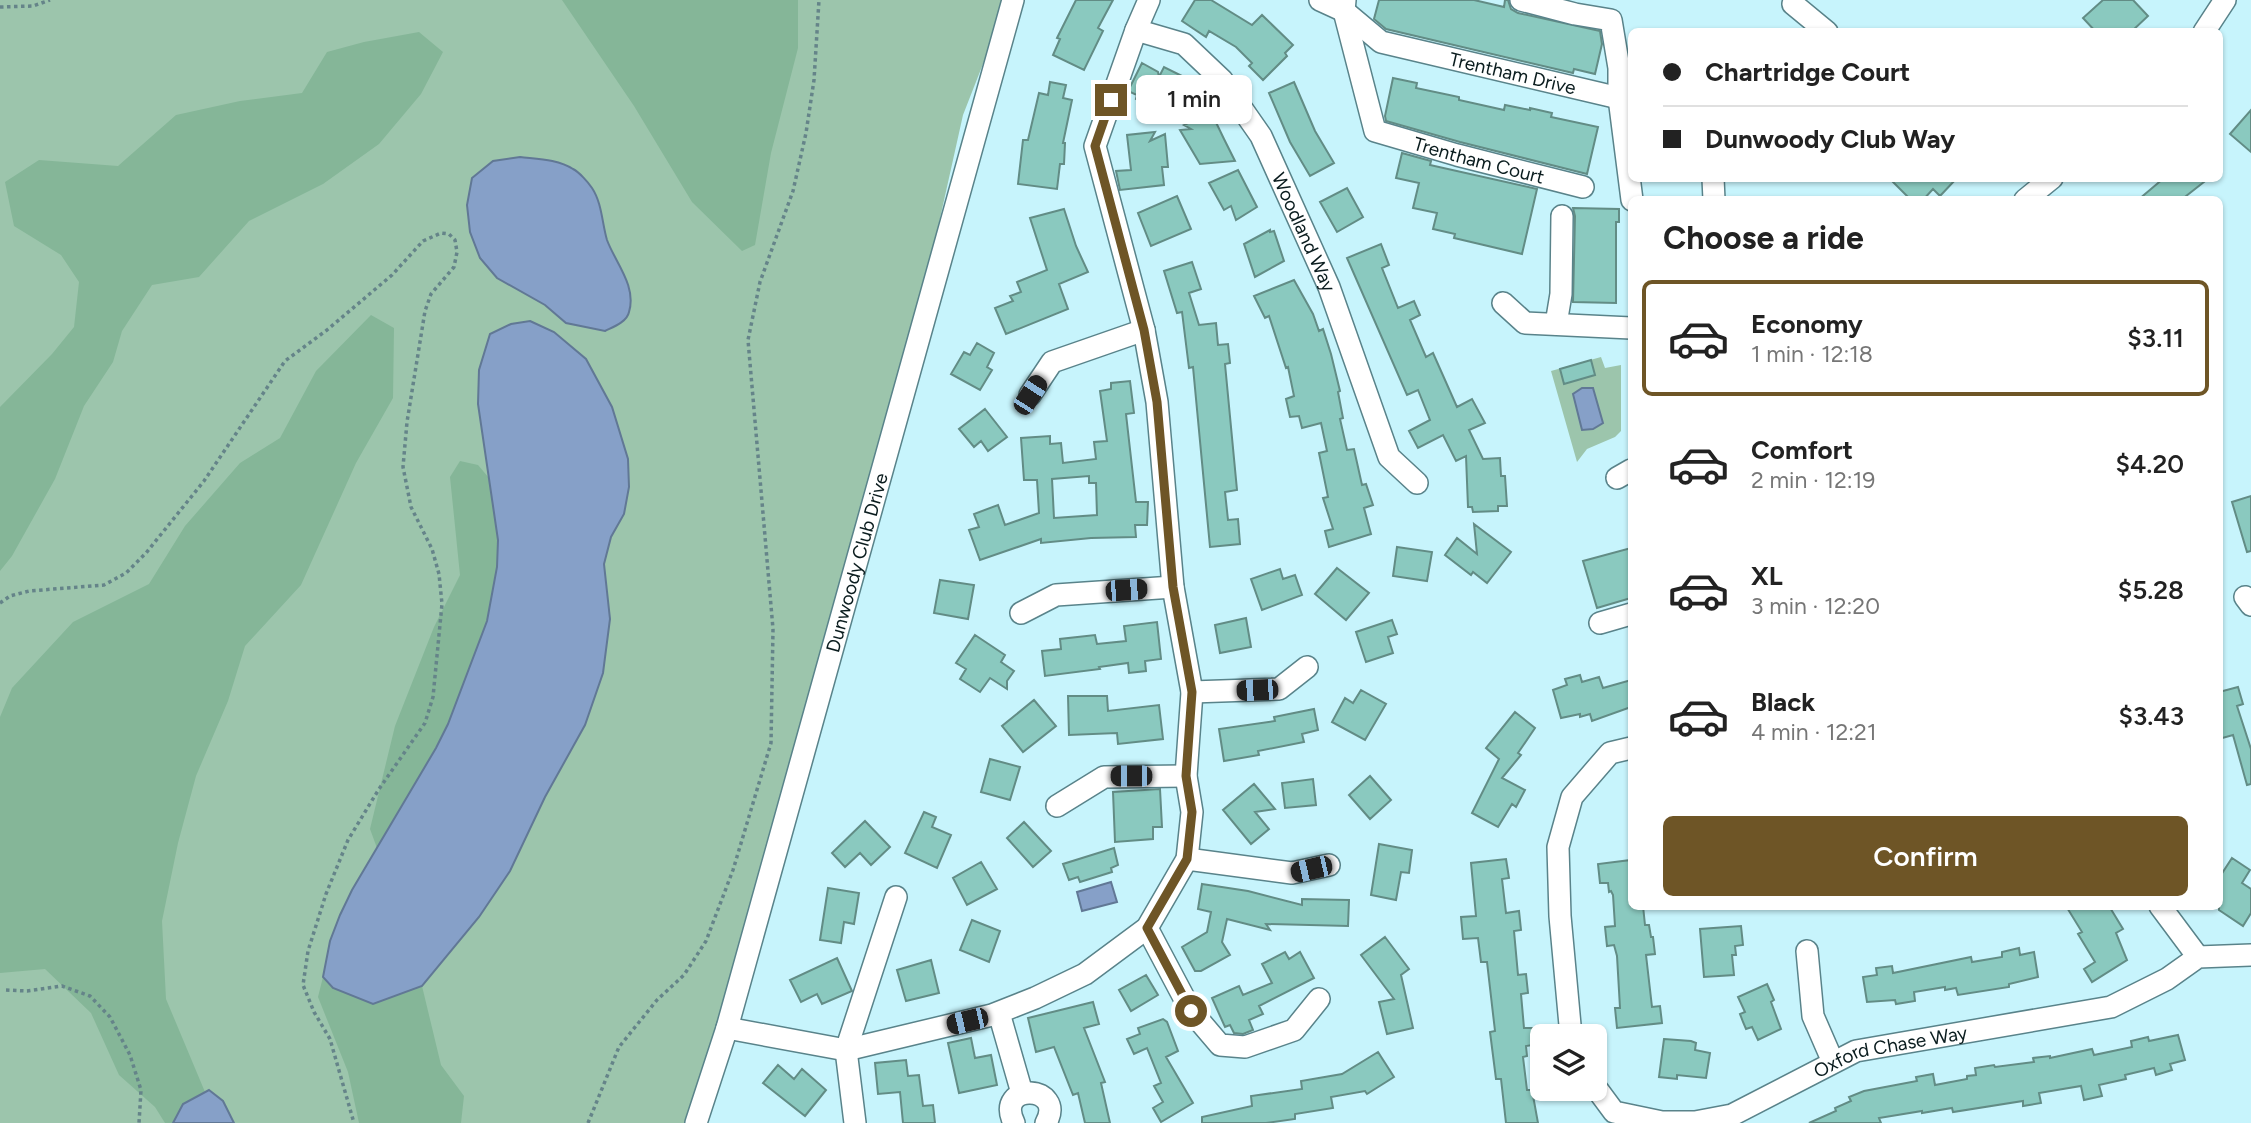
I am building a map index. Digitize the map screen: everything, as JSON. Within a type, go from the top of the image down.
[{"type":"street","name":"Dunwoody Club Drive","points":[[696,1123],[727,1028],[1013,0]]},
{"type":"street","points":[[727,1028],[846,1050],[999,1013],[1035,999],[1085,974],[1147,928],[1187,859],[1192,812],[1186,776],[1192,692],[1173,587],[1157,402],[1144,330],[1095,146],[1149,0]]},
{"type":"street","name":"Trentham Drive","points":[[1320,0],[1344,6],[1381,42],[1619,98]]},
{"type":"street","points":[[1521,0],[1611,20],[1628,158]]},
{"type":"street","points":[[2207,28],[2225,0]]},
{"type":"street","points":[[1793,4],[1822,28]]},
{"type":"street","name":"Trentham Court","points":[[1344,6],[1375,131],[1583,187]]},
{"type":"street","name":"Woodland Way","points":[[1136,30],[1184,44],[1222,80],[1261,135],[1329,287],[1390,457],[1417,483]]},
{"type":"street","points":[[2030,196],[2047,182]]},
{"type":"street","points":[[1556,324],[1561,295],[1562,216]]},
{"type":"street","points":[[1503,303],[1525,323],[1628,328]]},
{"type":"street","points":[[1030,395],[1052,362],[1144,330]]},
{"type":"street","points":[[1021,613],[1056,595],[1173,587]]},
{"type":"street","points":[[1600,623],[1628,615]]},
{"type":"street","points":[[1192,692],[1279,690],[1307,667]]},
{"type":"street","points":[[1570,1024],[1560,916],[1558,847],[1572,797],[1610,753],[1628,749]]},
{"type":"street","points":[[1057,806],[1104,776],[1186,776]]},
{"type":"street","points":[[1187,859],[1292,873],[1329,865]]},
{"type":"street","points":[[855,1123],[846,1050],[896,897]]},
{"type":"street","points":[[2163,910],[2198,957],[2251,955]]},
{"type":"street","points":[[1147,928],[1191,1011],[1220,1045],[1245,1047],[1294,1030],[1320,999]]},
{"type":"street","points":[[1807,951],[1813,1016],[1833,1062]]},
{"type":"street","name":"Oxford Chase Way","points":[[1602,1101],[1610,1117],[1695,1122],[1732,1115],[1856,1051],[2110,1007],[2167,979],[2198,957]]},
{"type":"street","points":[[999,1013],[1022,1093]]},
{"type":"street","points":[[1014,1123],[1010,1109],[1022,1093],[1035,1093],[1046,1100],[1050,1111],[1046,1123]]},
{"type":"path","points":[[0,7],[33,6],[50,0]]},
{"type":"path","points":[[587,1123],[619,1047],[657,1000],[684,975],[706,941],[733,870],[771,743],[773,629],[748,340],[760,282],[793,191],[806,133],[814,80],[819,0]]},
{"type":"path","points":[[0,603],[9,596],[29,591],[104,585],[126,573],[146,553],[204,481],[285,361],[327,330],[392,275],[423,242],[441,233],[449,234],[455,240],[457,252],[454,267],[431,294],[425,311],[407,422],[403,467],[411,507],[432,549],[439,574],[442,604],[433,697],[425,723],[379,789],[348,840],[307,951],[303,985],[314,1012],[330,1039],[354,1123]]},
{"type":"path","points":[[6,990],[27,991],[62,986],[90,996],[110,1017],[130,1055],[141,1090],[139,1123]]},
{"type":"green space","points":[[0,0],[1008,0],[963,115],[890,443],[830,654],[751,902],[740,992],[685,1123],[0,1123]]},
{"type":"green space","points":[[562,0],[798,0],[798,48],[771,153],[755,245],[742,251],[692,202],[634,106]]},
{"type":"green space","points":[[419,32],[443,52],[421,94],[379,144],[323,184],[249,221],[199,277],[152,285],[122,331],[113,362],[84,406],[55,479],[12,556],[0,571],[0,407],[52,354],[74,327],[79,282],[61,255],[14,226],[5,182],[39,160],[118,166],[176,115],[240,101],[302,93],[327,52]]},
{"type":"green space","points":[[371,315],[394,328],[393,398],[356,463],[301,585],[245,646],[228,701],[196,776],[178,843],[162,921],[166,999],[205,1092],[183,1104],[173,1123],[165,1123],[155,1107],[119,1075],[91,1013],[45,969],[0,973],[0,717],[12,688],[73,622],[149,584],[185,526],[240,463],[280,438],[316,371]]},
{"type":"green space","points":[[1601,357],[1605,368],[1621,365],[1621,431],[1615,437],[1587,449],[1577,462],[1551,371]]},
{"type":"green space","points":[[460,461],[478,465],[489,478],[498,540],[497,567],[487,621],[448,724],[377,848],[370,829],[395,726],[434,627],[460,575],[450,477]]},
{"type":"green space","points":[[323,977],[333,988],[373,1004],[422,986],[441,1065],[464,1096],[461,1123],[359,1123],[348,1072],[318,997]]},
{"type":"water","points":[[520,157],[561,163],[575,170],[592,188],[600,207],[607,240],[630,293],[629,312],[626,319],[619,324],[605,331],[566,323],[545,305],[497,278],[480,258],[470,232],[467,205],[472,178],[493,161]]},
{"type":"water","points":[[530,321],[554,332],[586,359],[612,407],[628,459],[629,487],[624,514],[611,537],[604,564],[610,619],[603,673],[585,725],[545,797],[510,871],[479,917],[422,986],[373,1004],[333,988],[323,977],[330,941],[352,890],[448,724],[487,621],[497,567],[498,540],[478,404],[479,370],[490,334],[511,324]]},
{"type":"water","points":[[1582,388],[1593,388],[1603,423],[1593,429],[1582,430],[1573,394]]},
{"type":"water","points":[[1111,882],[1117,902],[1082,911],[1077,892]]},
{"type":"water","points":[[209,1090],[223,1101],[234,1123],[173,1123],[183,1104]]},
{"type":"building","points":[[1076,0],[1113,0],[1098,28],[1103,31],[1084,70],[1053,55],[1060,39],[1057,38]]},
{"type":"building","points":[[1195,0],[1211,0],[1252,25],[1262,15],[1293,45],[1285,53],[1287,56],[1263,80],[1249,66],[1252,63],[1236,47],[1209,31],[1206,37],[1182,21]]},
{"type":"building","points":[[1379,0],[1474,0],[1504,7],[1505,0],[1508,0],[1511,9],[1518,13],[1600,31],[1602,44],[1595,74],[1574,69],[1573,73],[1386,29],[1374,19]]},
{"type":"building","points":[[2103,0],[2133,0],[2148,16],[2135,28],[2092,28],[2083,18]]},
{"type":"building","points":[[1142,63],[1158,72],[1159,77],[1164,67],[1184,77],[1168,106],[1160,89],[1163,114],[1136,99],[1137,95],[1128,91]]},
{"type":"building","points":[[1393,78],[1417,83],[1416,88],[1459,97],[1459,100],[1504,110],[1505,105],[1530,108],[1552,113],[1551,117],[1598,127],[1587,174],[1386,121]]},
{"type":"building","points":[[1050,82],[1066,85],[1063,98],[1072,100],[1063,143],[1064,164],[1060,164],[1057,189],[1018,184],[1023,140],[1028,140],[1039,93],[1048,95]]},
{"type":"building","points":[[1294,82],[1315,131],[1334,163],[1310,176],[1290,142],[1269,93]]},
{"type":"building","points":[[2251,110],[2251,152],[2230,134]]},
{"type":"building","points":[[1211,112],[1235,161],[1200,164],[1180,130],[1191,129],[1184,125]]},
{"type":"building","points":[[1155,132],[1150,141],[1165,134],[1168,167],[1162,167],[1164,185],[1120,190],[1116,171],[1131,170],[1127,135]]},
{"type":"building","points":[[1402,153],[1431,161],[1430,165],[1537,189],[1522,254],[1454,238],[1455,234],[1433,229],[1437,213],[1413,208],[1419,183],[1396,178]]},
{"type":"building","points":[[1238,170],[1257,207],[1236,220],[1231,206],[1224,210],[1209,183]]},
{"type":"building","points":[[1893,182],[1953,182],[1940,196],[1933,189],[1927,196],[1907,196]]},
{"type":"building","points":[[2159,182],[2204,182],[2186,196],[2143,196]]},
{"type":"building","points":[[1347,188],[1363,217],[1337,232],[1320,202]]},
{"type":"building","points":[[1177,196],[1191,229],[1151,246],[1138,213]]},
{"type":"building","points":[[1573,208],[1619,209],[1619,222],[1616,222],[1616,303],[1573,302]]},
{"type":"building","points":[[1064,209],[1088,272],[1059,284],[1068,309],[1006,334],[995,308],[1013,301],[1010,296],[1021,292],[1017,282],[1047,270],[1030,218]]},
{"type":"building","points":[[1270,230],[1274,231],[1284,261],[1255,277],[1244,244]]},
{"type":"building","points":[[1381,244],[1389,265],[1382,268],[1398,308],[1414,301],[1420,315],[1410,320],[1426,357],[1433,353],[1457,407],[1472,399],[1485,423],[1469,430],[1483,459],[1500,458],[1501,476],[1505,476],[1507,506],[1498,506],[1498,511],[1473,512],[1472,507],[1468,507],[1466,456],[1456,461],[1443,435],[1418,448],[1409,431],[1430,420],[1418,390],[1407,395],[1347,258]]},
{"type":"building","points":[[1192,262],[1201,289],[1189,293],[1199,325],[1216,323],[1218,345],[1228,344],[1230,363],[1225,364],[1237,490],[1225,492],[1228,520],[1238,519],[1240,544],[1210,547],[1193,367],[1189,368],[1182,312],[1177,313],[1164,271]]},
{"type":"building","points":[[1294,280],[1319,331],[1323,329],[1340,391],[1343,418],[1340,419],[1347,450],[1354,449],[1362,485],[1366,484],[1373,505],[1364,508],[1371,534],[1329,547],[1325,531],[1333,529],[1323,498],[1328,497],[1319,453],[1327,451],[1321,423],[1302,428],[1299,416],[1290,417],[1286,399],[1294,396],[1288,367],[1286,368],[1269,316],[1265,318],[1254,296]]},
{"type":"building","points":[[977,343],[994,353],[987,367],[992,370],[980,390],[951,374],[964,352],[970,355]]},
{"type":"building","points":[[1591,360],[1595,375],[1564,384],[1560,369]]},
{"type":"building","points":[[1130,381],[1134,413],[1126,414],[1136,502],[1148,502],[1147,525],[1135,525],[1136,537],[1041,543],[1041,539],[980,560],[969,530],[979,527],[974,514],[998,505],[1005,525],[1039,513],[1037,480],[1024,480],[1021,438],[1050,436],[1050,444],[1061,443],[1063,463],[1096,459],[1094,442],[1107,441],[1100,391],[1111,389],[1111,383]],"holes":[[[1089,476],[1089,483],[1096,483],[1097,515],[1054,518],[1052,479]]]},
{"type":"building","points":[[985,409],[1007,437],[988,451],[981,441],[974,447],[959,429]]},
{"type":"building","points":[[2251,496],[2251,551],[2247,552],[2232,502]]},
{"type":"building","points":[[1474,524],[1511,552],[1487,583],[1473,572],[1471,575],[1445,555],[1457,538],[1477,554]]},
{"type":"building","points":[[1397,547],[1432,552],[1427,581],[1393,576]]},
{"type":"building","points":[[1628,549],[1628,599],[1597,608],[1583,561]]},
{"type":"building","points":[[1337,568],[1369,593],[1346,620],[1315,594]]},
{"type":"building","points":[[1280,569],[1283,579],[1295,575],[1302,595],[1262,610],[1251,579]]},
{"type":"building","points":[[940,580],[974,585],[968,619],[934,613]]},
{"type":"building","points":[[1246,618],[1251,647],[1220,653],[1215,625]]},
{"type":"building","points":[[1392,620],[1397,634],[1388,637],[1393,653],[1366,662],[1356,632]]},
{"type":"building","points":[[1157,622],[1161,659],[1145,661],[1146,671],[1129,673],[1128,663],[1045,676],[1042,651],[1061,649],[1060,639],[1095,635],[1097,644],[1126,641],[1124,626]]},
{"type":"building","points":[[975,635],[1005,655],[1001,662],[1014,671],[1007,681],[1007,689],[990,678],[980,692],[960,679],[966,669],[956,663]]},
{"type":"building","points":[[1580,675],[1582,682],[1599,677],[1603,688],[1628,681],[1628,708],[1592,721],[1590,714],[1561,718],[1553,690],[1567,685],[1565,679]]},
{"type":"building","points":[[2238,687],[2243,704],[2237,706],[2251,749],[2251,784],[2247,785],[2233,735],[2223,738],[2223,691]]},
{"type":"building","points":[[1361,690],[1386,704],[1365,740],[1332,722],[1345,698],[1353,703]]},
{"type":"building","points":[[1068,696],[1107,696],[1108,711],[1159,705],[1163,739],[1118,744],[1117,733],[1069,735]]},
{"type":"building","points":[[1034,700],[1056,726],[1023,752],[1002,726]]},
{"type":"building","points":[[1314,709],[1318,730],[1302,734],[1304,742],[1258,751],[1259,755],[1224,761],[1219,729],[1275,721],[1274,717]]},
{"type":"building","points":[[1515,712],[1535,728],[1518,753],[1521,755],[1502,778],[1525,790],[1516,807],[1512,804],[1498,827],[1472,813],[1499,759],[1486,748]]},
{"type":"building","points":[[990,759],[1020,767],[1010,800],[981,792]]},
{"type":"building","points":[[1370,776],[1391,800],[1370,819],[1349,795]]},
{"type":"building","points":[[1313,779],[1316,805],[1285,808],[1282,783]]},
{"type":"building","points":[[1254,784],[1275,809],[1255,812],[1269,829],[1251,844],[1223,810]]},
{"type":"building","points":[[1160,789],[1162,827],[1153,827],[1153,839],[1115,842],[1113,792]]},
{"type":"building","points":[[924,812],[936,817],[932,827],[951,835],[937,868],[905,853]]},
{"type":"building","points":[[865,821],[890,847],[871,865],[860,853],[845,867],[832,853]]},
{"type":"building","points":[[1024,822],[1051,851],[1033,867],[1007,838]]},
{"type":"building","points":[[1379,844],[1412,850],[1409,873],[1401,872],[1396,900],[1371,895]]},
{"type":"building","points":[[1114,848],[1118,865],[1111,868],[1112,872],[1080,882],[1078,877],[1069,880],[1063,864]]},
{"type":"building","points":[[2232,858],[2250,870],[2242,883],[2251,889],[2251,913],[2243,926],[2219,910],[2223,910],[2223,872]]},
{"type":"building","points":[[1506,859],[1509,878],[1502,879],[1506,913],[1519,911],[1521,930],[1514,931],[1518,975],[1526,974],[1528,993],[1521,994],[1524,1028],[1530,1028],[1530,1045],[1526,1046],[1527,1056],[1523,1057],[1527,1090],[1530,1090],[1530,1101],[1534,1101],[1538,1123],[1506,1123],[1501,1079],[1496,1079],[1490,1032],[1495,1031],[1487,962],[1481,962],[1478,938],[1463,939],[1461,917],[1476,916],[1471,863]]},
{"type":"building","points":[[1628,860],[1628,910],[1643,910],[1645,925],[1649,925],[1653,937],[1655,954],[1646,955],[1652,1007],[1660,1006],[1662,1023],[1617,1028],[1615,1008],[1620,1008],[1617,956],[1614,945],[1607,946],[1605,927],[1615,926],[1613,895],[1609,892],[1608,883],[1600,883],[1598,864]]},
{"type":"building","points":[[981,862],[997,889],[967,905],[953,878]]},
{"type":"building","points":[[1202,884],[1248,891],[1302,905],[1302,899],[1349,900],[1348,926],[1266,924],[1270,930],[1227,919],[1222,942],[1230,955],[1201,971],[1195,971],[1182,947],[1207,932],[1211,912],[1198,909]]},
{"type":"building","points":[[828,888],[859,893],[854,924],[844,922],[841,943],[820,940]]},
{"type":"building","points":[[2068,910],[2111,910],[2123,929],[2116,933],[2127,960],[2092,982],[2084,969],[2095,962],[2078,934],[2082,932]]},
{"type":"building","points":[[972,920],[1000,931],[989,962],[960,950]]},
{"type":"building","points":[[1741,926],[1743,945],[1735,946],[1736,955],[1732,955],[1734,975],[1704,977],[1700,929]]},
{"type":"building","points":[[1385,937],[1409,969],[1401,975],[1413,1028],[1387,1034],[1379,1002],[1394,999],[1361,955]]},
{"type":"building","points":[[2019,948],[2020,955],[2034,952],[2038,977],[2009,984],[2009,987],[1958,995],[1956,988],[1945,990],[1945,987],[1914,992],[1915,1001],[1896,1004],[1895,1000],[1867,1002],[1863,977],[1877,975],[1876,968],[1892,966],[1893,973],[1971,957],[1972,962],[2002,957],[2002,952]]},
{"type":"building","points":[[1285,952],[1289,959],[1300,952],[1314,978],[1259,1006],[1263,1014],[1249,1020],[1253,1030],[1243,1034],[1234,1033],[1230,1025],[1225,1027],[1212,998],[1239,986],[1243,995],[1272,983],[1262,964]]},
{"type":"building","points":[[837,958],[852,991],[822,1004],[817,994],[801,1002],[790,980]]},
{"type":"building","points":[[931,960],[939,993],[906,1001],[897,970]]},
{"type":"building","points":[[1146,975],[1158,995],[1131,1011],[1119,990]]},
{"type":"building","points":[[1767,984],[1781,1029],[1758,1040],[1752,1027],[1746,1029],[1740,1014],[1745,1012],[1738,997]]},
{"type":"building","points":[[1093,1002],[1099,1024],[1084,1028],[1105,1082],[1101,1083],[1110,1123],[1085,1123],[1078,1093],[1073,1095],[1054,1047],[1036,1052],[1028,1018]]},
{"type":"building","points":[[1163,1019],[1167,1022],[1178,1051],[1166,1057],[1193,1103],[1161,1122],[1153,1108],[1163,1102],[1154,1086],[1161,1083],[1147,1048],[1134,1054],[1127,1039],[1140,1034],[1138,1028]]},
{"type":"building","points":[[2178,1035],[2185,1060],[2170,1064],[2172,1070],[2156,1075],[2154,1068],[2125,1075],[2126,1079],[2099,1085],[2102,1096],[2084,1100],[2081,1086],[2039,1093],[2041,1103],[2023,1106],[2023,1101],[1953,1112],[1952,1108],[1922,1111],[1879,1118],[1881,1123],[1809,1123],[1836,1111],[1835,1108],[1851,1101],[1849,1097],[1864,1091],[1917,1081],[1916,1077],[1933,1074],[1935,1085],[1967,1079],[1967,1076],[1976,1075],[1975,1068],[2034,1062],[2033,1058],[2050,1058],[2092,1049],[2094,1055],[2132,1047],[2131,1041],[2148,1037],[2149,1041]]},
{"type":"building","points":[[971,1038],[975,1058],[991,1055],[997,1085],[959,1093],[948,1043]]},
{"type":"building","points":[[1664,1039],[1691,1041],[1696,1043],[1695,1050],[1710,1053],[1706,1078],[1677,1075],[1677,1079],[1659,1077]]},
{"type":"building","points":[[1378,1052],[1394,1077],[1367,1094],[1365,1091],[1331,1097],[1333,1108],[1295,1114],[1295,1119],[1266,1123],[1202,1123],[1202,1117],[1252,1106],[1251,1096],[1302,1089],[1301,1081],[1342,1074]]},
{"type":"building","points":[[906,1060],[908,1076],[919,1075],[923,1106],[933,1105],[935,1123],[903,1123],[900,1092],[878,1094],[875,1063]]},
{"type":"building","points":[[778,1065],[794,1079],[802,1069],[826,1090],[805,1116],[763,1083]]},
{"type":"route","points":[[1111,100],[1095,146],[1144,330],[1157,402],[1173,587],[1192,692],[1186,776],[1192,812],[1187,859],[1147,928],[1191,1011]]}]
